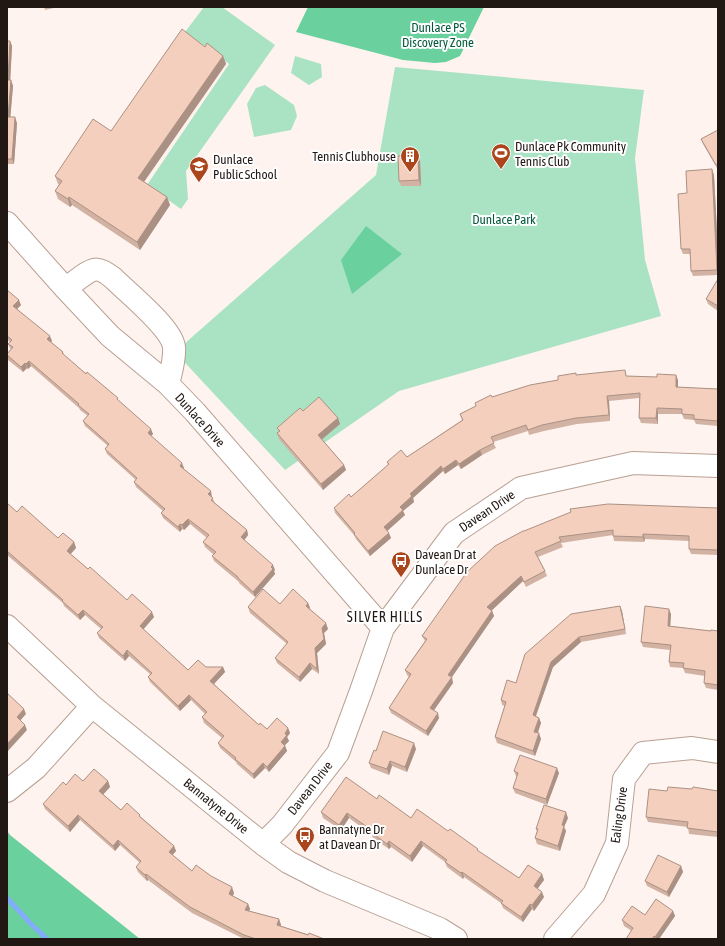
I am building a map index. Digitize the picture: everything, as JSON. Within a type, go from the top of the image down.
[{"type":"street","name":"Dunlace Drive","points":[[7,223],[110,336],[168,384],[195,412],[383,628]]},
{"type":"street","points":[[65,288],[92,270],[101,270],[112,278],[156,319],[166,330],[173,341],[174,346],[168,384]]},
{"type":"street","name":"Davean Drive","points":[[263,844],[282,825],[338,753],[383,628],[454,533],[521,488],[633,463],[718,466]]},
{"type":"street","name":"Bannatyne Drive","points":[[7,626],[92,706],[263,844],[288,862],[325,881],[440,929],[456,939]]},
{"type":"street","points":[[7,791],[36,768],[92,706]]},
{"type":"street","name":"Ealing Drive","points":[[554,939],[594,894],[617,843],[624,779],[643,752],[692,748],[718,752]]},
{"type":"green space","points":[[204,7],[222,7],[275,45],[186,171],[188,199],[181,209],[147,185],[229,64],[185,32]]},
{"type":"green space","name":"Dunlace PS Discovery Zone","points":[[308,7],[484,7],[460,56],[446,62],[435,63],[403,60],[296,32]]},
{"type":"green space","points":[[295,56],[321,64],[322,77],[309,85],[291,73]]},
{"type":"green space","name":"Dunlace Park","points":[[395,67],[644,90],[635,158],[645,260],[661,316],[399,391],[285,470],[175,352],[376,175]]},
{"type":"green space","points":[[265,85],[294,105],[297,116],[291,130],[254,137],[247,104],[256,88]]},
{"type":"green space","points":[[366,226],[402,254],[352,294],[341,260]]},
{"type":"green space","points":[[7,831],[10,835],[140,939],[7,939]]},
{"type":"building","points":[[182,29],[205,47],[207,43],[223,56],[138,178],[167,197],[137,242],[69,197],[68,199],[55,191],[62,181],[55,176],[93,119],[111,131]]},
{"type":"building","points":[[7,41],[10,41],[8,80],[11,80],[8,117],[15,117],[12,159],[7,159]]},
{"type":"building","points":[[718,130],[718,164],[716,165],[701,139]]},
{"type":"building","points":[[398,156],[418,156],[419,180],[399,181]]},
{"type":"building","points":[[712,169],[717,270],[691,271],[690,249],[681,249],[678,194],[687,193],[686,171]]},
{"type":"building","points":[[718,279],[718,306],[706,299]]},
{"type":"building","points":[[7,290],[19,300],[13,306],[50,336],[47,339],[63,352],[62,353],[86,374],[87,372],[118,398],[117,399],[151,429],[148,433],[182,463],[180,466],[211,491],[208,494],[213,498],[211,500],[247,530],[241,537],[273,565],[271,567],[273,569],[253,592],[238,577],[212,556],[216,552],[203,542],[209,535],[188,519],[178,527],[161,513],[165,509],[134,482],[137,478],[105,449],[109,444],[83,421],[89,414],[78,405],[79,404],[29,361],[21,367],[7,355],[13,347],[8,344],[12,340],[7,336]]},
{"type":"building","points":[[625,370],[626,376],[657,377],[657,374],[676,375],[676,387],[718,389],[718,421],[694,419],[694,415],[682,414],[682,409],[657,408],[656,418],[639,418],[640,393],[607,396],[609,415],[576,418],[542,425],[528,430],[526,425],[491,437],[494,443],[480,450],[459,464],[456,460],[443,469],[441,466],[410,494],[412,496],[400,507],[403,510],[384,527],[389,533],[368,551],[334,508],[349,494],[351,497],[389,464],[387,462],[401,450],[407,457],[463,420],[460,414],[476,406],[475,403],[491,395],[492,397],[530,385],[558,380],[558,376],[576,373],[576,375]]},
{"type":"building","points":[[319,397],[338,418],[318,435],[344,465],[321,484],[277,433],[280,431],[277,428],[300,408],[303,411]]},
{"type":"building","points":[[7,503],[17,512],[22,506],[58,538],[63,533],[74,542],[67,551],[88,569],[90,567],[127,600],[132,594],[151,611],[152,612],[140,626],[188,670],[198,660],[206,667],[223,667],[210,681],[259,725],[260,723],[267,729],[277,718],[288,728],[285,734],[287,735],[281,742],[285,746],[267,767],[263,763],[253,774],[218,743],[224,736],[202,717],[207,712],[189,695],[178,706],[148,677],[152,673],[127,650],[123,656],[97,633],[103,627],[83,610],[78,615],[7,551]]},
{"type":"building","points":[[608,504],[718,508],[718,550],[689,549],[689,536],[643,534],[643,537],[613,536],[613,530],[559,537],[561,541],[535,552],[545,571],[524,582],[521,576],[487,607],[492,611],[448,675],[452,677],[430,708],[438,713],[426,731],[389,708],[411,674],[405,670],[427,639],[422,636],[467,572],[495,546],[523,531],[571,512],[570,509]]},
{"type":"building","points":[[263,589],[280,604],[293,589],[308,603],[306,606],[326,623],[322,628],[324,639],[315,648],[317,669],[310,663],[299,677],[275,658],[288,642],[248,607]]},
{"type":"building","points":[[620,606],[625,629],[579,637],[551,662],[533,715],[539,718],[534,732],[539,733],[533,751],[495,737],[506,702],[501,700],[507,680],[516,683],[525,654],[571,614]]},
{"type":"building","points":[[645,606],[669,609],[668,626],[718,631],[718,685],[704,683],[705,671],[683,668],[684,663],[669,662],[671,645],[641,642]]},
{"type":"building","points":[[7,693],[24,709],[17,717],[25,725],[7,744]]},
{"type":"building","points":[[383,731],[414,743],[405,767],[390,761],[387,769],[369,763],[374,750],[376,751]]},
{"type":"building","points":[[520,755],[557,768],[546,799],[513,788],[518,773],[514,771]]},
{"type":"building","points":[[94,769],[108,781],[99,791],[121,810],[127,803],[140,815],[139,816],[174,846],[169,852],[192,871],[196,865],[211,876],[232,887],[229,894],[248,904],[245,910],[279,919],[277,925],[308,935],[309,933],[324,939],[256,939],[244,935],[190,907],[146,874],[145,875],[136,867],[141,861],[118,840],[113,846],[78,815],[68,826],[43,804],[63,782],[66,785],[75,774],[83,781]]},
{"type":"building","points":[[346,777],[377,799],[379,795],[411,818],[417,809],[448,831],[450,829],[478,849],[477,850],[519,878],[528,865],[542,874],[534,886],[542,892],[532,905],[530,904],[521,917],[501,903],[503,901],[445,862],[447,860],[421,841],[410,856],[389,841],[387,844],[372,833],[373,831],[347,813],[339,825],[321,812]]},
{"type":"building","points":[[668,787],[692,789],[693,787],[718,791],[718,832],[687,828],[688,822],[646,817],[649,789],[667,791]]},
{"type":"building","points":[[544,805],[566,812],[562,825],[564,826],[558,846],[535,838],[538,829],[536,829]]},
{"type":"building","points":[[658,855],[681,866],[667,892],[645,881]]},
{"type":"building","points":[[656,899],[673,911],[655,937],[654,936],[652,939],[626,939],[633,928],[622,920],[632,906],[645,915]]},
{"type":"waterway","points":[[7,898],[47,939]]},
{"type":"place","name":"Dunlace Pk Community Tennis Club","points":[[501,170]]},
{"type":"place","name":"Tennis Clubhouse","points":[[410,173]]},
{"type":"place","name":"Dunlace Public School","points":[[199,183]]},
{"type":"place","name":"Davean Dr at Dunlace Dr","points":[[401,578]]},
{"type":"place","name":"Bannatyne Dr at Davean Dr","points":[[305,853]]},
{"type":"district","name":"SILVER HILLS","points":[[385,617]]}]
